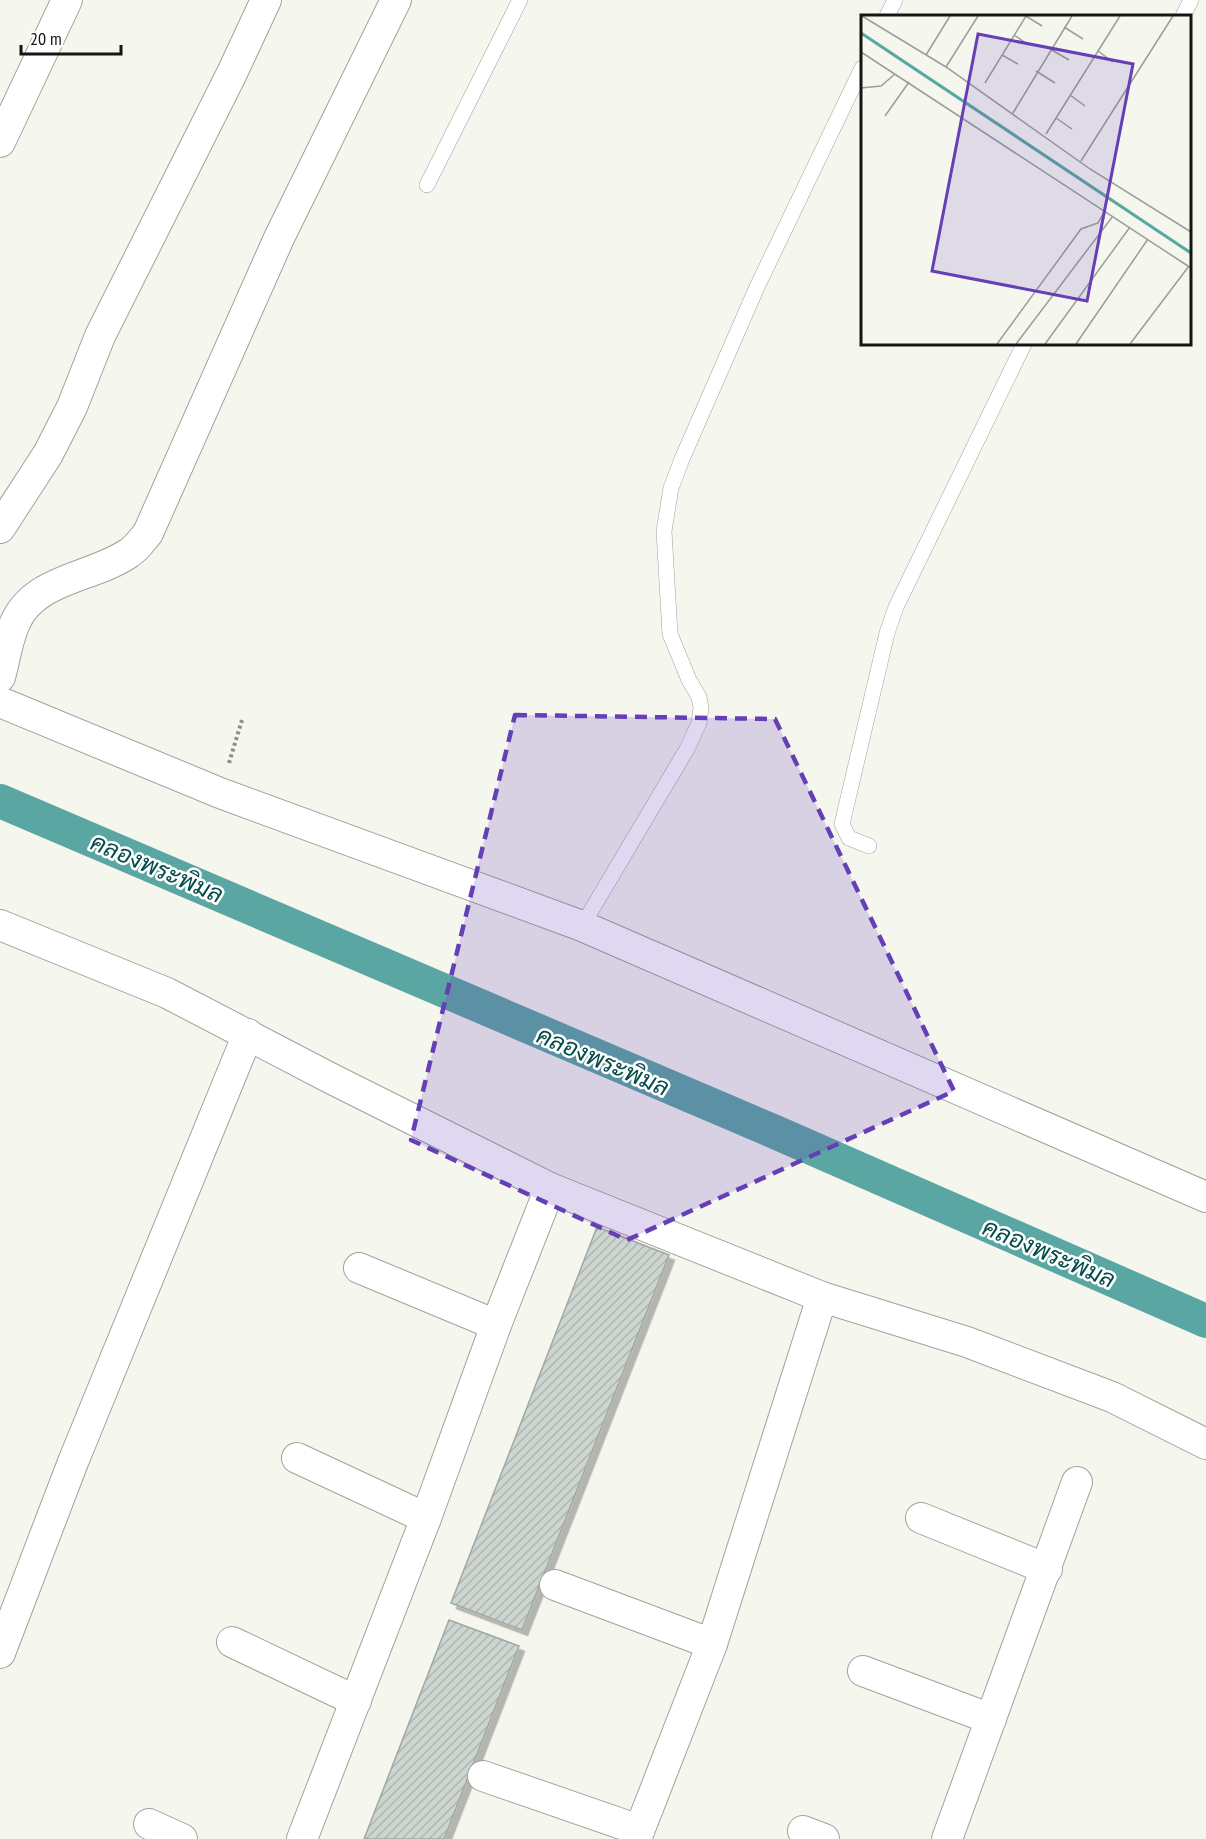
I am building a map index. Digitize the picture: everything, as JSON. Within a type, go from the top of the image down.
[{"type":"street","points":[[0,142],[67,0]]},
{"type":"street","points":[[0,528],[48,454],[67,417],[100,336],[232,73],[266,0]]},
{"type":"street","points":[[0,677],[15,623],[30,600],[49,588],[129,554],[148,533],[279,238],[396,0]]},
{"type":"street","points":[[0,702],[220,793],[582,926],[1206,1197]]},
{"type":"street","points":[[0,925],[167,993],[333,1080],[550,1188],[822,1297],[967,1342],[1112,1397],[1206,1444]]},
{"type":"street","points":[[0,1653],[73,1462],[248,1034]]},
{"type":"street","points":[[302,1839],[426,1518],[496,1324],[550,1188]]},
{"type":"street","points":[[359,1268],[496,1324]]},
{"type":"street","points":[[483,1776],[638,1834],[712,1644],[822,1297]]},
{"type":"street","points":[[297,1458],[426,1518]]},
{"type":"street","points":[[947,1839],[1077,1482]]},
{"type":"street","points":[[921,1518],[1047,1569]]},
{"type":"street","points":[[555,1585],[712,1644]]},
{"type":"street","points":[[232,1642],[356,1701]]},
{"type":"street","points":[[864,1671],[991,1719]]},
{"type":"street","points":[[149,1824],[182,1839]]},
{"type":"lane","points":[[427,184],[520,0]]},
{"type":"lane","points":[[888,15],[895,0]]},
{"type":"lane","points":[[1184,15],[1191,0]]},
{"type":"lane","points":[[582,926],[687,749],[699,723],[701,708],[699,697],[689,680],[670,634],[664,531],[671,488],[757,287],[861,70]]},
{"type":"lane","points":[[869,846],[849,838],[842,824],[887,633],[896,607],[1024,345]]},
{"type":"path","points":[[220,793],[242,720]]},
{"type":"highlighted area","points":[[515,715],[775,719],[954,1091],[627,1240],[411,1140]]},
{"type":"building","points":[[597,1227],[669,1255],[522,1630],[451,1603]]},
{"type":"building","points":[[449,1620],[519,1646],[444,1839],[364,1839]]},
{"type":"waterway","name":"คลองพระพิมล","points":[[0,801],[775,1132],[1206,1321]]}]
